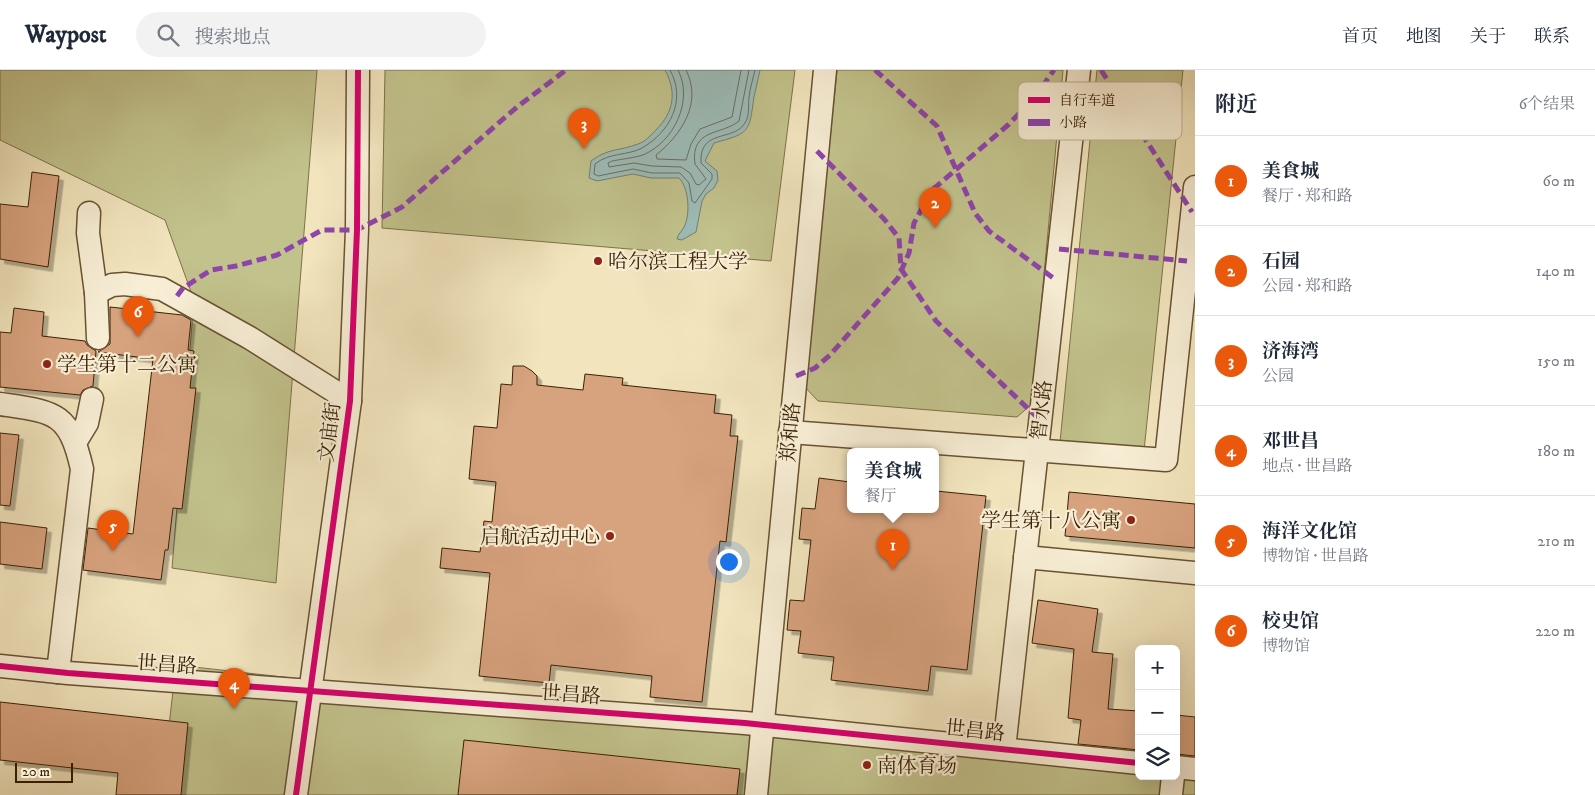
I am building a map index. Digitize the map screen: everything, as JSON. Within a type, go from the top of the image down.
[{"type":"street","name":"文庙街","points":[[296,795],[350,401],[357,230],[358,70]]},
{"type":"street","name":"郑和路","points":[[756,795],[825,70]]},
{"type":"street","name":"智水路","points":[[1004,750],[1071,140]]},
{"type":"street","points":[[790,432],[1166,460],[1195,187]]},
{"type":"street","points":[[89,213],[88,233],[96,293],[98,338]]},
{"type":"street","points":[[96,293],[112,285],[125,284],[162,289],[250,338],[350,401]]},
{"type":"street","points":[[76,441],[87,423],[92,399]]},
{"type":"street","points":[[0,404],[45,411],[64,421],[76,441],[82,469],[58,672]]},
{"type":"street","points":[[1025,557],[1195,573]]},
{"type":"street","name":"世昌路","points":[[0,666],[58,672],[762,725],[1135,763]]},
{"type":"street","points":[[1180,767],[1195,769]]},
{"type":"street","points":[[1171,795],[1173,780]]},
{"type":"green space","points":[[0,70],[317,70],[276,583],[172,568],[194,300],[165,220],[0,140]]},
{"type":"green space","points":[[385,70],[795,70],[771,261],[382,228]]},
{"type":"green space","points":[[837,70],[1063,70],[1062,82],[1018,82],[1018,140],[1057,140],[1032,404],[1017,417],[818,401],[805,387]]},
{"type":"green space","points":[[1097,70],[1183,70],[1182,82],[1096,82]]},
{"type":"green space","points":[[1090,140],[1176,140],[1144,451],[1060,442]]},
{"type":"green space","points":[[176,665],[1135,773],[1135,780],[1195,780],[1195,795],[161,795]]},
{"type":"water","points":[[665,70],[760,70],[749,125],[741,134],[714,143],[705,161],[717,171],[718,180],[714,188],[706,194],[702,201],[696,232],[682,240],[677,239],[687,220],[688,201],[685,188],[679,178],[651,178],[633,174],[597,181],[589,178],[591,161],[609,152],[641,143],[650,136],[667,116],[672,102],[672,94],[669,78]]},
{"type":"building","points":[[32,172],[59,176],[48,267],[0,259],[0,204],[28,207]]},
{"type":"building","points":[[110,307],[182,315],[191,320],[188,350],[194,351],[190,388],[196,388],[182,509],[173,508],[168,550],[165,550],[161,580],[83,570],[88,528],[133,534],[153,359],[98,352],[110,344]]},
{"type":"building","name":"学生第十二公寓","points":[[14,308],[44,312],[42,336],[85,341],[87,345],[96,351],[93,386],[83,390],[80,395],[0,387],[0,332],[11,333]]},
{"type":"building","name":"启航活动中心","points":[[513,366],[524,366],[532,371],[537,376],[537,385],[583,390],[585,374],[623,378],[622,385],[716,395],[714,413],[732,415],[730,436],[738,436],[726,542],[720,541],[702,702],[650,697],[652,676],[551,665],[549,683],[479,676],[490,573],[440,568],[442,548],[480,552],[484,521],[492,522],[496,482],[469,479],[474,426],[497,428],[501,384],[512,385]]},
{"type":"building","points":[[0,433],[19,435],[10,506],[0,505]]},
{"type":"building","points":[[819,478],[847,482],[847,513],[939,513],[939,491],[986,496],[967,670],[931,666],[928,691],[831,680],[834,657],[798,653],[801,631],[787,630],[790,600],[804,601],[811,540],[799,539],[802,508],[815,509]]},
{"type":"building","name":"学生第十八公寓","points":[[1069,492],[1195,504],[1195,548],[1065,536]]},
{"type":"building","points":[[0,522],[47,528],[42,569],[0,564]]},
{"type":"building","points":[[1038,600],[1098,609],[1092,652],[1113,654],[1108,709],[1135,711],[1135,750],[1078,744],[1081,720],[1068,718],[1074,649],[1032,643]]},
{"type":"building","points":[[0,702],[188,723],[181,795],[116,795],[118,773],[0,760]]},
{"type":"building","points":[[1180,715],[1195,717],[1195,756],[1180,754]]},
{"type":"building","points":[[464,740],[740,769],[737,795],[458,795]]},
{"type":"marked path","points":[[177,296],[183,288],[211,270],[236,266],[277,255],[322,230],[357,230],[402,207],[517,107],[566,70]]},
{"type":"marked path","points":[[875,70],[937,126],[975,213],[989,231],[1056,280]]},
{"type":"marked path","points":[[1045,82],[1054,70]]},
{"type":"marked path","points":[[1101,70],[1109,82]]},
{"type":"marked path","points":[[796,376],[815,368],[830,355],[898,278],[909,253],[914,223],[932,190],[1018,115]]},
{"type":"marked path","points":[[1146,140],[1192,212]]},
{"type":"marked path","points":[[817,151],[884,219],[899,238],[901,269],[936,321],[1040,420]]},
{"type":"marked path","points":[[1059,249],[1187,261]]},
{"type":"cycle path","points":[[296,795],[350,401],[357,230],[358,70]]},
{"type":"cycle path","points":[[0,666],[68,673],[745,723],[1135,763]]},
{"type":"place","name":"济海湾","points":[[584,149]]},
{"type":"place","name":"石园","points":[[935,228]]},
{"type":"place","name":"哈尔滨工程大学","points":[[598,261]]},
{"type":"place","name":"校史馆","points":[[138,337]]},
{"type":"place","name":"学生第十二公寓","points":[[47,364]]},
{"type":"place","name":"学生第十八公寓","points":[[1131,520]]},
{"type":"place","name":"启航活动中心","points":[[610,536]]},
{"type":"place","name":"海洋文化馆","points":[[113,551]]},
{"type":"place","name":"美食城","points":[[893,570]]},
{"type":"place","name":"邓世昌","points":[[234,709]]},
{"type":"place","name":"南体育场","points":[[867,765]]}]
